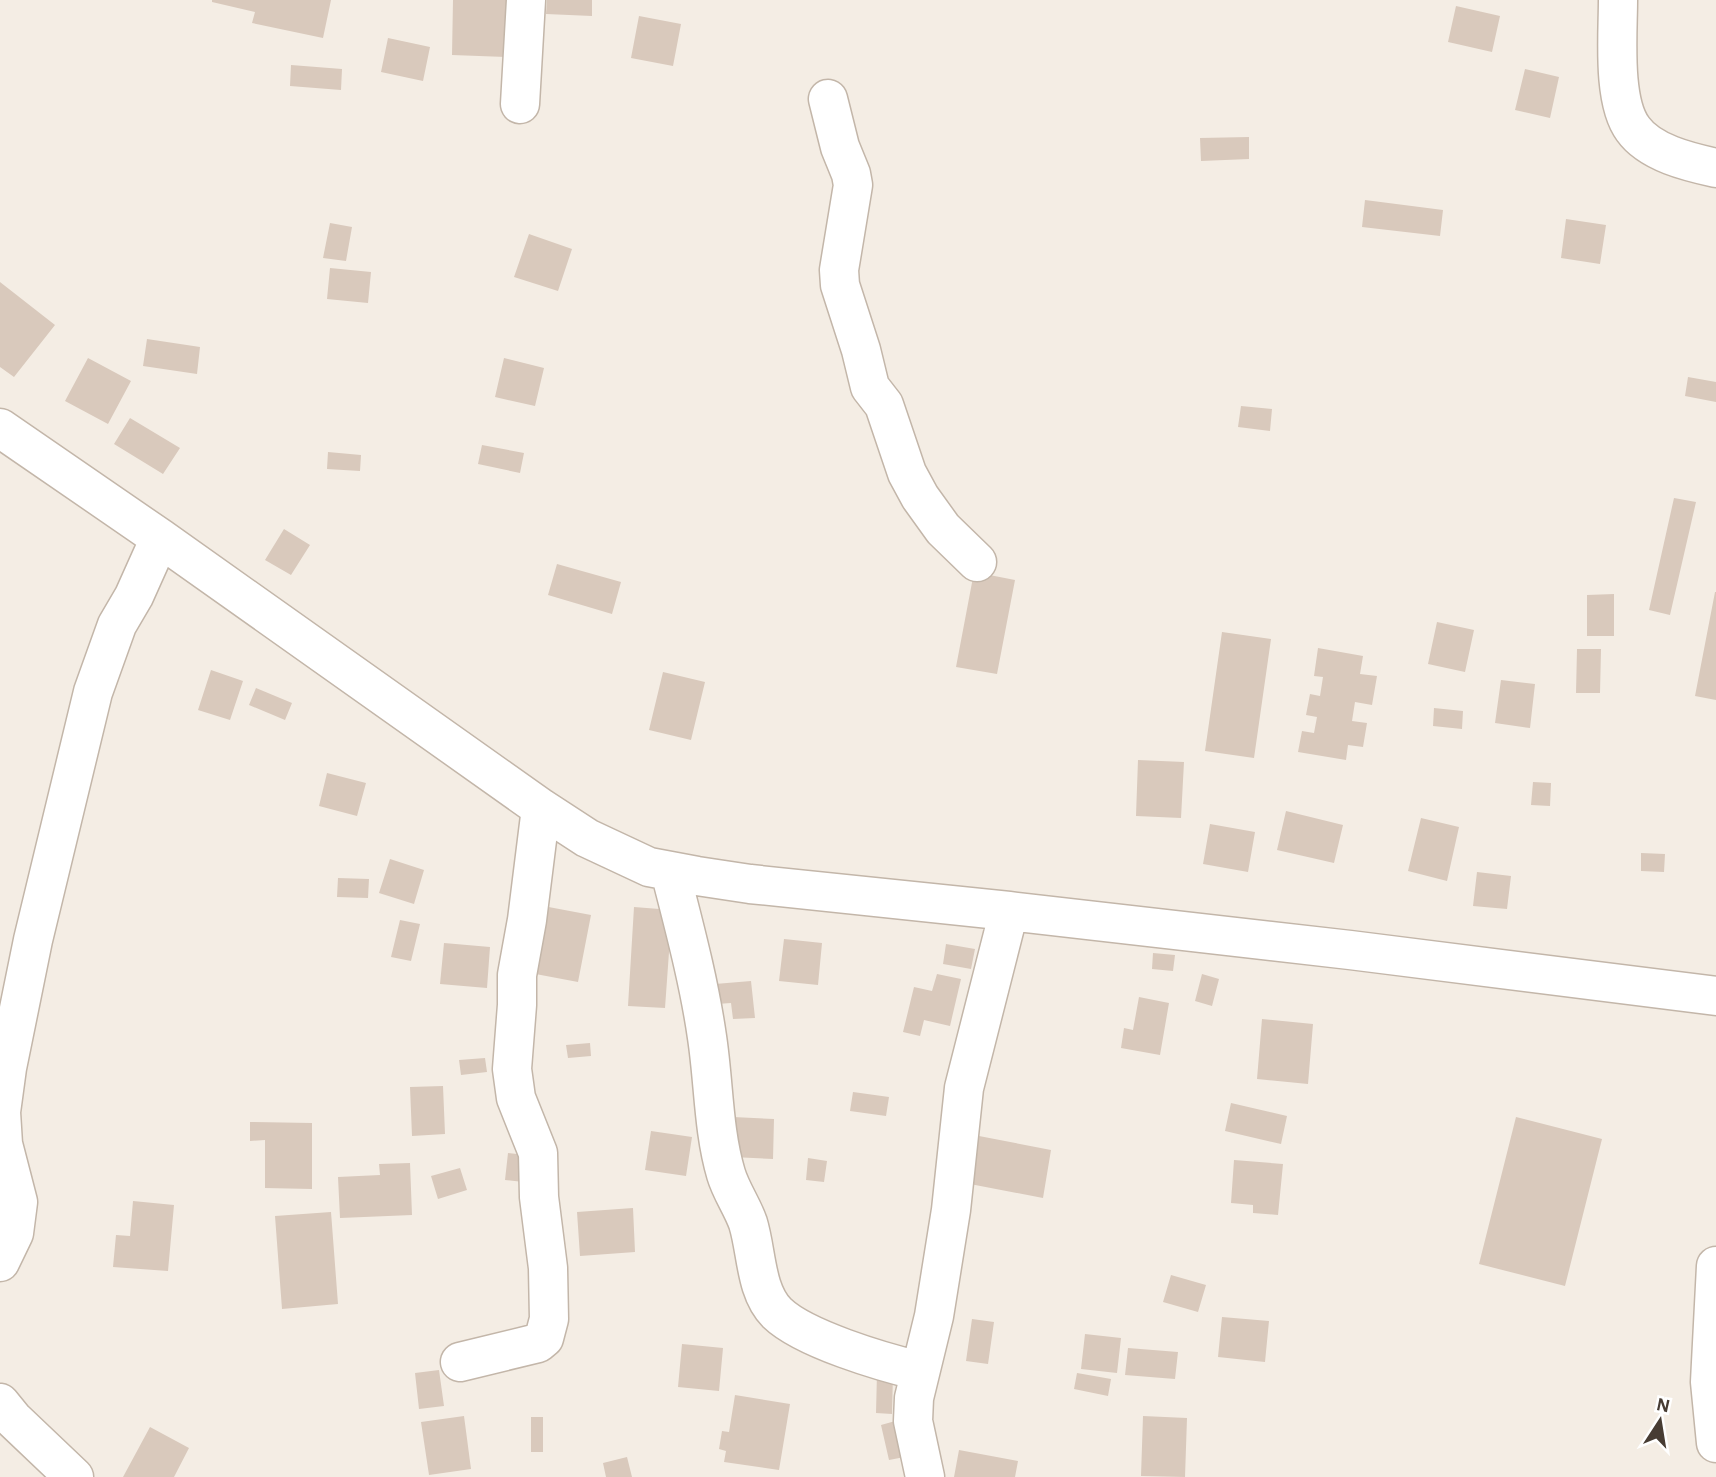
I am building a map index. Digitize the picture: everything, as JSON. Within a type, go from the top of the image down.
[{"type":"street","points":[[520,104],[526,0]]},
{"type":"street","points":[[1618,0],[1621,97],[1633,130],[1671,155],[1716,168]]},
{"type":"street","points":[[828,99],[853,185],[839,270],[840,285],[870,387],[884,405],[907,473],[920,498],[943,529],[977,562]]},
{"type":"street","points":[[0,428],[541,808],[587,838],[649,867],[750,884],[1009,911],[1716,996]]},
{"type":"street","points":[[0,1262],[14,1233],[18,1202],[2,1144],[1,1112],[7,1068],[33,940],[93,692],[117,625],[134,596],[160,538]]},
{"type":"street","points":[[460,1362],[538,1343],[544,1338],[549,1320],[548,1268],[539,1197],[538,1153],[516,1098],[512,1069],[517,975],[541,808]]},
{"type":"street","points":[[670,871],[702,998],[714,1082],[718,1142],[726,1176],[747,1222],[766,1298],[790,1323],[854,1352],[920,1371]]},
{"type":"street","points":[[925,1477],[913,1422],[914,1398],[934,1316],[951,1210],[964,1088],[1009,911]]},
{"type":"street","points":[[1716,1266],[1710,1382],[1716,1443]]},
{"type":"street","points":[[0,1403],[64,1474]]},
{"type":"building","points":[[212,0],[331,0],[323,38],[252,23],[255,12]]},
{"type":"building","points":[[453,0],[507,0],[506,57],[452,55]]},
{"type":"building","points":[[547,0],[592,0],[592,16],[546,14]]},
{"type":"building","points":[[1456,6],[1500,16],[1492,52],[1448,42]]},
{"type":"building","points":[[639,16],[681,24],[673,66],[631,58]]},
{"type":"building","points":[[388,38],[430,47],[423,81],[381,72]]},
{"type":"building","points":[[291,65],[342,69],[341,90],[290,86]]},
{"type":"building","points":[[1525,69],[1559,77],[1550,118],[1515,110]]},
{"type":"building","points":[[1249,137],[1249,159],[1201,161],[1200,138]]},
{"type":"building","points":[[1365,200],[1443,210],[1440,236],[1362,227]]},
{"type":"building","points":[[1566,219],[1606,225],[1600,264],[1561,258]]},
{"type":"building","points":[[330,223],[352,227],[346,261],[323,258]]},
{"type":"building","points":[[529,234],[572,249],[558,291],[514,277]]},
{"type":"building","points":[[330,268],[371,272],[368,303],[327,299]]},
{"type":"building","points":[[0,282],[55,325],[14,377],[0,367]]},
{"type":"building","points":[[147,339],[200,347],[197,374],[143,366]]},
{"type":"building","points":[[88,358],[131,381],[108,424],[65,401]]},
{"type":"building","points":[[504,358],[544,368],[535,406],[495,397]]},
{"type":"building","points":[[1688,377],[1716,382],[1716,402],[1685,396]]},
{"type":"building","points":[[1241,406],[1272,409],[1270,431],[1238,427]]},
{"type":"building","points":[[130,418],[180,448],[163,474],[114,444]]},
{"type":"building","points":[[482,445],[524,453],[520,473],[478,464]]},
{"type":"building","points":[[328,452],[361,455],[360,471],[327,469]]},
{"type":"building","points":[[1674,498],[1696,502],[1670,615],[1649,610]]},
{"type":"building","points":[[284,529],[310,545],[291,575],[265,560]]},
{"type":"building","points":[[557,564],[621,582],[612,614],[548,595]]},
{"type":"building","points":[[974,572],[1015,580],[997,674],[956,667]]},
{"type":"building","points":[[1716,592],[1716,700],[1695,696]]},
{"type":"building","points":[[1614,594],[1614,636],[1587,636],[1587,595]]},
{"type":"building","points":[[1437,622],[1474,630],[1465,672],[1428,664]]},
{"type":"building","points":[[1222,632],[1271,639],[1254,758],[1205,751]]},
{"type":"building","points":[[1318,648],[1363,656],[1360,674],[1377,676],[1372,705],[1355,702],[1352,721],[1367,723],[1363,747],[1348,745],[1346,760],[1298,752],[1302,731],[1314,733],[1317,717],[1306,715],[1310,694],[1320,696],[1323,677],[1314,676]]},
{"type":"building","points":[[1577,649],[1601,649],[1600,693],[1576,693]]},
{"type":"building","points":[[211,670],[243,681],[230,720],[198,710]]},
{"type":"building","points":[[663,672],[705,682],[691,740],[649,730]]},
{"type":"building","points":[[1501,680],[1535,684],[1530,728],[1495,723]]},
{"type":"building","points":[[256,688],[292,703],[285,720],[249,705]]},
{"type":"building","points":[[1434,708],[1463,711],[1462,729],[1433,726]]},
{"type":"building","points":[[1138,760],[1184,762],[1181,818],[1136,816]]},
{"type":"building","points":[[327,773],[366,783],[357,816],[319,806]]},
{"type":"building","points":[[1533,782],[1551,783],[1550,806],[1531,805]]},
{"type":"building","points":[[1286,811],[1343,825],[1334,863],[1277,850]]},
{"type":"building","points":[[1421,818],[1459,827],[1447,881],[1408,871]]},
{"type":"building","points":[[1210,824],[1255,832],[1248,872],[1203,864]]},
{"type":"building","points":[[1641,853],[1665,854],[1664,872],[1641,871]]},
{"type":"building","points":[[390,859],[424,870],[414,904],[379,893]]},
{"type":"building","points":[[1477,872],[1511,876],[1507,909],[1473,906]]},
{"type":"building","points":[[338,878],[369,879],[368,898],[337,897]]},
{"type":"building","points":[[538,905],[591,915],[578,982],[525,972]]},
{"type":"building","points":[[634,907],[672,910],[665,1008],[628,1006]]},
{"type":"building","points":[[400,920],[420,924],[411,961],[391,957]]},
{"type":"building","points":[[784,939],[822,943],[818,985],[779,981]]},
{"type":"building","points":[[444,943],[490,947],[487,988],[440,984]]},
{"type":"building","points":[[946,944],[975,949],[971,969],[943,964]]},
{"type":"building","points":[[1153,953],[1175,955],[1173,971],[1152,969]]},
{"type":"building","points":[[937,974],[961,979],[950,1026],[924,1020],[920,1036],[903,1032],[914,987],[932,991]]},
{"type":"building","points":[[1202,974],[1219,979],[1212,1006],[1195,1001]]},
{"type":"building","points":[[751,981],[755,1018],[733,1019],[731,1003],[717,1004],[715,984]]},
{"type":"building","points":[[1139,997],[1169,1003],[1160,1055],[1121,1048],[1124,1028],[1133,1030]]},
{"type":"building","points":[[1262,1019],[1313,1024],[1308,1084],[1257,1079]]},
{"type":"building","points":[[590,1043],[591,1056],[568,1058],[566,1045]]},
{"type":"building","points":[[485,1058],[487,1072],[461,1075],[459,1060]]},
{"type":"building","points":[[443,1086],[445,1134],[412,1136],[410,1087]]},
{"type":"building","points":[[853,1092],[889,1097],[886,1116],[850,1111]]},
{"type":"building","points":[[1231,1103],[1287,1116],[1281,1144],[1225,1131]]},
{"type":"building","points":[[733,1117],[774,1119],[773,1159],[732,1157]]},
{"type":"building","points":[[1516,1117],[1602,1139],[1565,1286],[1479,1264]]},
{"type":"building","points":[[250,1122],[312,1123],[312,1189],[265,1188],[265,1140],[250,1141]]},
{"type":"building","points":[[651,1131],[692,1137],[686,1176],[645,1170]]},
{"type":"building","points":[[979,1136],[1051,1150],[1043,1198],[970,1184]]},
{"type":"building","points":[[508,1153],[535,1156],[532,1183],[505,1180]]},
{"type":"building","points":[[808,1158],[827,1161],[824,1182],[806,1180]]},
{"type":"building","points":[[1234,1160],[1283,1164],[1278,1215],[1253,1213],[1253,1205],[1231,1203]]},
{"type":"building","points":[[410,1163],[412,1215],[340,1218],[338,1177],[380,1175],[379,1164]]},
{"type":"building","points":[[460,1168],[467,1190],[438,1199],[431,1176]]},
{"type":"building","points":[[133,1201],[174,1205],[168,1271],[113,1267],[116,1235],[130,1236]]},
{"type":"building","points":[[633,1208],[635,1252],[580,1256],[577,1212]]},
{"type":"building","points":[[331,1212],[338,1304],[282,1309],[275,1216]]},
{"type":"building","points":[[1171,1275],[1206,1285],[1198,1312],[1163,1302]]},
{"type":"building","points":[[1222,1317],[1269,1321],[1265,1362],[1218,1357]]},
{"type":"building","points":[[972,1319],[994,1322],[988,1364],[966,1361]]},
{"type":"building","points":[[1085,1334],[1121,1338],[1117,1373],[1081,1369]]},
{"type":"building","points":[[682,1344],[723,1348],[719,1391],[678,1387]]},
{"type":"building","points":[[1128,1348],[1178,1352],[1175,1379],[1125,1375]]},
{"type":"building","points":[[439,1370],[444,1406],[419,1409],[415,1373]]},
{"type":"building","points":[[877,1373],[893,1374],[892,1414],[876,1413]]},
{"type":"building","points":[[1077,1373],[1111,1379],[1108,1396],[1074,1389]]},
{"type":"building","points":[[735,1395],[790,1404],[779,1470],[724,1462],[726,1451],[719,1449],[722,1431],[729,1432]]},
{"type":"building","points":[[464,1416],[471,1469],[429,1475],[421,1422]]},
{"type":"building","points":[[1143,1416],[1187,1418],[1185,1477],[1141,1476]]},
{"type":"building","points":[[531,1417],[543,1417],[543,1452],[531,1452]]},
{"type":"building","points":[[906,1418],[915,1455],[889,1460],[881,1425]]},
{"type":"building","points":[[150,1427],[189,1448],[174,1477],[123,1477]]},
{"type":"building","points":[[959,1450],[1018,1461],[1015,1477],[954,1477]]},
{"type":"building","points":[[627,1457],[632,1477],[606,1477],[603,1463]]}]
